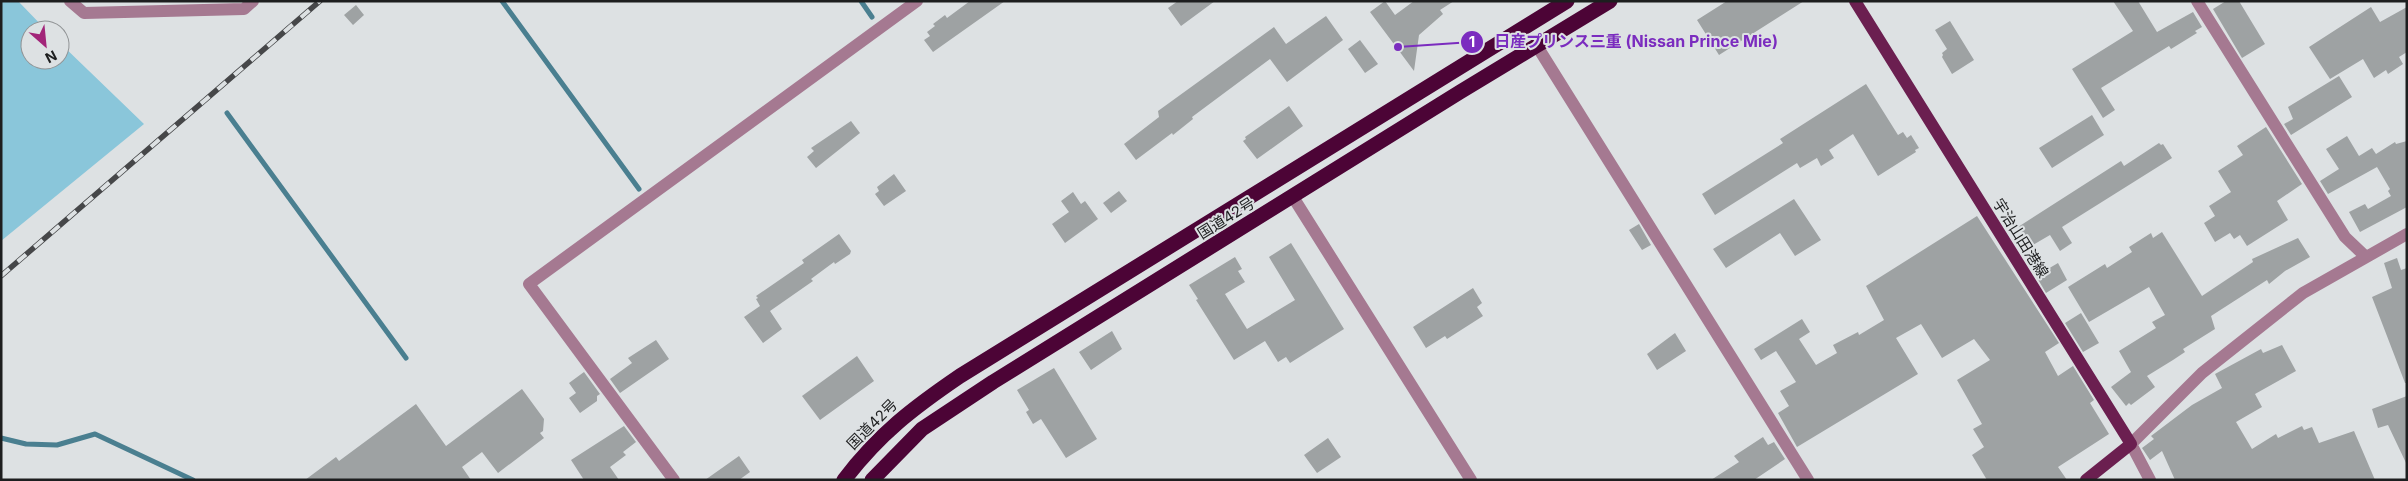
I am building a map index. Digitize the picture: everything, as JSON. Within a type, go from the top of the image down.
[{"type":"highway","name":"国道42号","points":[[844,480],[889,428],[911,409],[960,376],[1567,1]]},
{"type":"highway","name":"国道42号","points":[[872,480],[897,452],[930,424],[993,382],[1610,1]]},
{"type":"main road","name":"宇治山田港線","points":[[1855,1],[2131,444]]},
{"type":"main road","points":[[2086,480],[2131,444]]},
{"type":"street","points":[[70,1],[84,13],[139,7],[244,9],[253,1]]},
{"type":"street","points":[[674,480],[529,284],[918,1]]},
{"type":"street","points":[[2198,1],[2346,237],[2365,256]]},
{"type":"street","points":[[1537,46],[1808,480]]},
{"type":"street","points":[[1293,197],[1472,480]]},
{"type":"street","points":[[2150,480],[2131,444],[2202,373],[2233,346],[2303,293],[2365,256],[2407,234]]},
{"type":"shaded area","points":[[1,1],[18,1],[36,20],[20,20],[20,70],[70,70],[70,53],[144,124],[1,241]]},
{"type":"building","points":[[970,1],[1005,1],[933,52],[924,40],[930,36],[927,32],[935,26],[933,24],[945,15],[947,18]]},
{"type":"building","points":[[1178,1],[1215,1],[1181,26],[1168,8]]},
{"type":"building","points":[[1385,1],[1395,15],[1414,1],[1454,1],[1440,10],[1443,14],[1419,35],[1414,71],[1370,12]]},
{"type":"building","points":[[1727,1],[1804,1],[1719,55],[1697,20]]},
{"type":"building","points":[[2113,1],[2138,1],[2157,32],[2193,12],[2202,27],[2195,31],[2197,33],[2171,49],[2169,46],[2101,88],[2115,110],[2103,118],[2072,69],[2133,31]]},
{"type":"building","points":[[2226,1],[2239,1],[2265,44],[2242,58],[2213,9]]},
{"type":"building","points":[[356,5],[364,15],[353,25],[344,15]]},
{"type":"building","points":[[2371,7],[2380,22],[2407,7],[2407,52],[2399,57],[2403,64],[2388,74],[2386,70],[2374,78],[2363,59],[2330,79],[2309,47]]},
{"type":"building","points":[[1326,16],[1343,40],[1287,82],[1270,59],[1192,117],[1193,119],[1173,135],[1172,133],[1136,160],[1124,144],[1159,117],[1158,111],[1274,27],[1286,44]]},
{"type":"building","points":[[1950,21],[1974,60],[1952,74],[1942,57],[1942,53],[1947,49],[1935,30]]},
{"type":"building","points":[[1360,40],[1378,64],[1365,73],[1348,49]]},
{"type":"building","points":[[2339,76],[2352,97],[2291,135],[2284,124],[2293,119],[2288,107]]},
{"type":"building","points":[[1866,84],[1898,135],[1903,132],[1907,138],[1911,135],[1919,148],[1915,150],[1916,152],[1878,176],[1853,134],[1829,150],[1834,158],[1821,166],[1817,158],[1800,168],[1797,163],[1715,215],[1702,194],[1783,143],[1780,139]]},
{"type":"building","points":[[1289,106],[1303,126],[1257,159],[1243,141],[1246,139],[1245,137]]},
{"type":"building","points":[[2092,115],[2104,135],[2052,168],[2039,148]]},
{"type":"building","points":[[851,121],[860,133],[816,168],[807,157],[814,151],[811,148]]},
{"type":"building","points":[[2266,127],[2302,184],[2277,201],[2288,220],[2247,246],[2240,235],[2234,239],[2230,233],[2215,242],[2204,223],[2215,216],[2209,206],[2231,192],[2218,171],[2243,155],[2237,146]]},
{"type":"building","points":[[2347,136],[2359,156],[2372,148],[2376,154],[2395,142],[2396,144],[2407,141],[2407,207],[2360,232],[2349,212],[2365,204],[2368,209],[2391,196],[2388,191],[2390,189],[2377,167],[2328,194],[2320,181],[2339,169],[2326,149]]},
{"type":"building","points":[[2159,143],[2163,144],[2172,158],[2062,227],[2072,243],[2060,251],[2050,235],[2031,246],[2018,227],[2121,161],[2124,166]]},
{"type":"building","points":[[894,174],[906,191],[884,206],[875,194],[879,191],[877,187]]},
{"type":"building","points":[[1119,191],[1127,201],[1111,213],[1103,203]]},
{"type":"building","points":[[1073,192],[1081,204],[1085,201],[1098,219],[1065,243],[1052,224],[1069,212],[1061,201]]},
{"type":"building","points":[[1794,199],[1821,240],[1795,256],[1780,233],[1726,268],[1713,249]]},
{"type":"building","points":[[1977,216],[2059,343],[2045,352],[2058,376],[2073,366],[2094,400],[2090,403],[2109,434],[2058,467],[2067,480],[1987,480],[1972,455],[1984,447],[1973,429],[1982,424],[1957,380],[1990,360],[1974,339],[1942,358],[1921,324],[1896,338],[1918,374],[1797,447],[1778,413],[1789,406],[1780,391],[1796,382],[1776,351],[1761,360],[1754,349],[1802,319],[1810,332],[1799,339],[1816,365],[1837,353],[1833,345],[1858,332],[1859,335],[1884,320],[1866,286]]},
{"type":"building","points":[[1639,224],[1651,245],[1642,250],[1629,230]]},
{"type":"building","points":[[2162,232],[2202,296],[2253,262],[2252,259],[2298,238],[2310,257],[2285,271],[2269,284],[2267,280],[2211,316],[2215,329],[2183,349],[2185,352],[2147,376],[2155,387],[2131,405],[2129,403],[2126,406],[2111,387],[2131,372],[2119,351],[2156,328],[2152,322],[2165,315],[2149,287],[2089,322],[2068,287],[2105,264],[2107,268],[2132,252],[2129,247],[2151,233],[2153,238]]},
{"type":"building","points":[[839,234],[851,251],[850,254],[835,264],[834,262],[811,279],[813,281],[770,311],[782,329],[763,343],[744,317],[760,306],[756,296],[804,263],[802,260]]},
{"type":"building","points":[[1291,243],[1344,329],[1290,363],[1286,357],[1278,362],[1265,341],[1234,360],[1196,300],[1198,299],[1189,285],[1235,257],[1242,269],[1238,271],[1245,282],[1225,294],[1247,329],[1295,300],[1269,257]]},
{"type":"building","points":[[2397,258],[2401,270],[2407,268],[2407,383],[2405,383],[2372,297],[2392,288],[2384,263]]},
{"type":"building","points":[[2058,263],[2067,280],[2046,293],[2036,276]]},
{"type":"building","points":[[1473,288],[1482,303],[1477,307],[1483,316],[1447,339],[1445,336],[1426,348],[1413,327]]},
{"type":"building","points":[[2081,313],[2099,343],[2083,352],[2065,323]]},
{"type":"building","points":[[1112,331],[1122,349],[1091,370],[1079,352]]},
{"type":"building","points":[[1675,333],[1686,351],[1657,370],[1647,354]]},
{"type":"building","points":[[656,340],[669,359],[620,393],[610,379],[632,363],[628,358]]},
{"type":"building","points":[[2282,345],[2296,371],[2255,394],[2262,407],[2236,422],[2252,449],[2276,434],[2278,438],[2302,426],[2304,430],[2312,427],[2319,443],[2354,431],[2375,480],[2175,480],[2162,451],[2150,460],[2142,448],[2154,439],[2151,436],[2192,405],[2222,388],[2215,374],[2261,349],[2263,353]]},
{"type":"building","points":[[857,356],[874,381],[820,420],[802,396]]},
{"type":"building","points":[[1054,368],[1097,439],[1066,458],[1041,419],[1033,424],[1026,412],[1029,410],[1017,390]]},
{"type":"building","points":[[584,372],[600,394],[597,396],[597,401],[580,413],[569,398],[576,393],[569,383]]},
{"type":"building","points":[[522,389],[544,419],[543,431],[540,433],[544,438],[498,473],[482,452],[462,467],[471,480],[305,480],[336,457],[339,461],[416,404],[446,446]]},
{"type":"building","points":[[2407,396],[2407,465],[2388,425],[2378,428],[2372,409]]},
{"type":"building","points":[[624,426],[636,442],[623,452],[626,455],[610,467],[619,480],[584,480],[571,460]]},
{"type":"building","points":[[1763,437],[1768,445],[1774,442],[1785,459],[1754,480],[1711,480],[1739,462],[1734,456]]},
{"type":"building","points":[[1328,438],[1341,457],[1317,473],[1304,455]]},
{"type":"building","points":[[739,456],[750,472],[739,480],[705,480]]},
{"type":"waterway","points":[[502,1],[639,189]]},
{"type":"waterway","points":[[861,1],[872,17]]},
{"type":"waterway","points":[[227,113],[406,358]]},
{"type":"waterway","points":[[1,438],[26,444],[57,445],[95,434],[193,480]]},
{"type":"railway","points":[[1,276],[320,1]]},
{"type":"place","name":"日産プリンス三重 (Nissan Prince Mie)","points":[[1398,47]]}]
